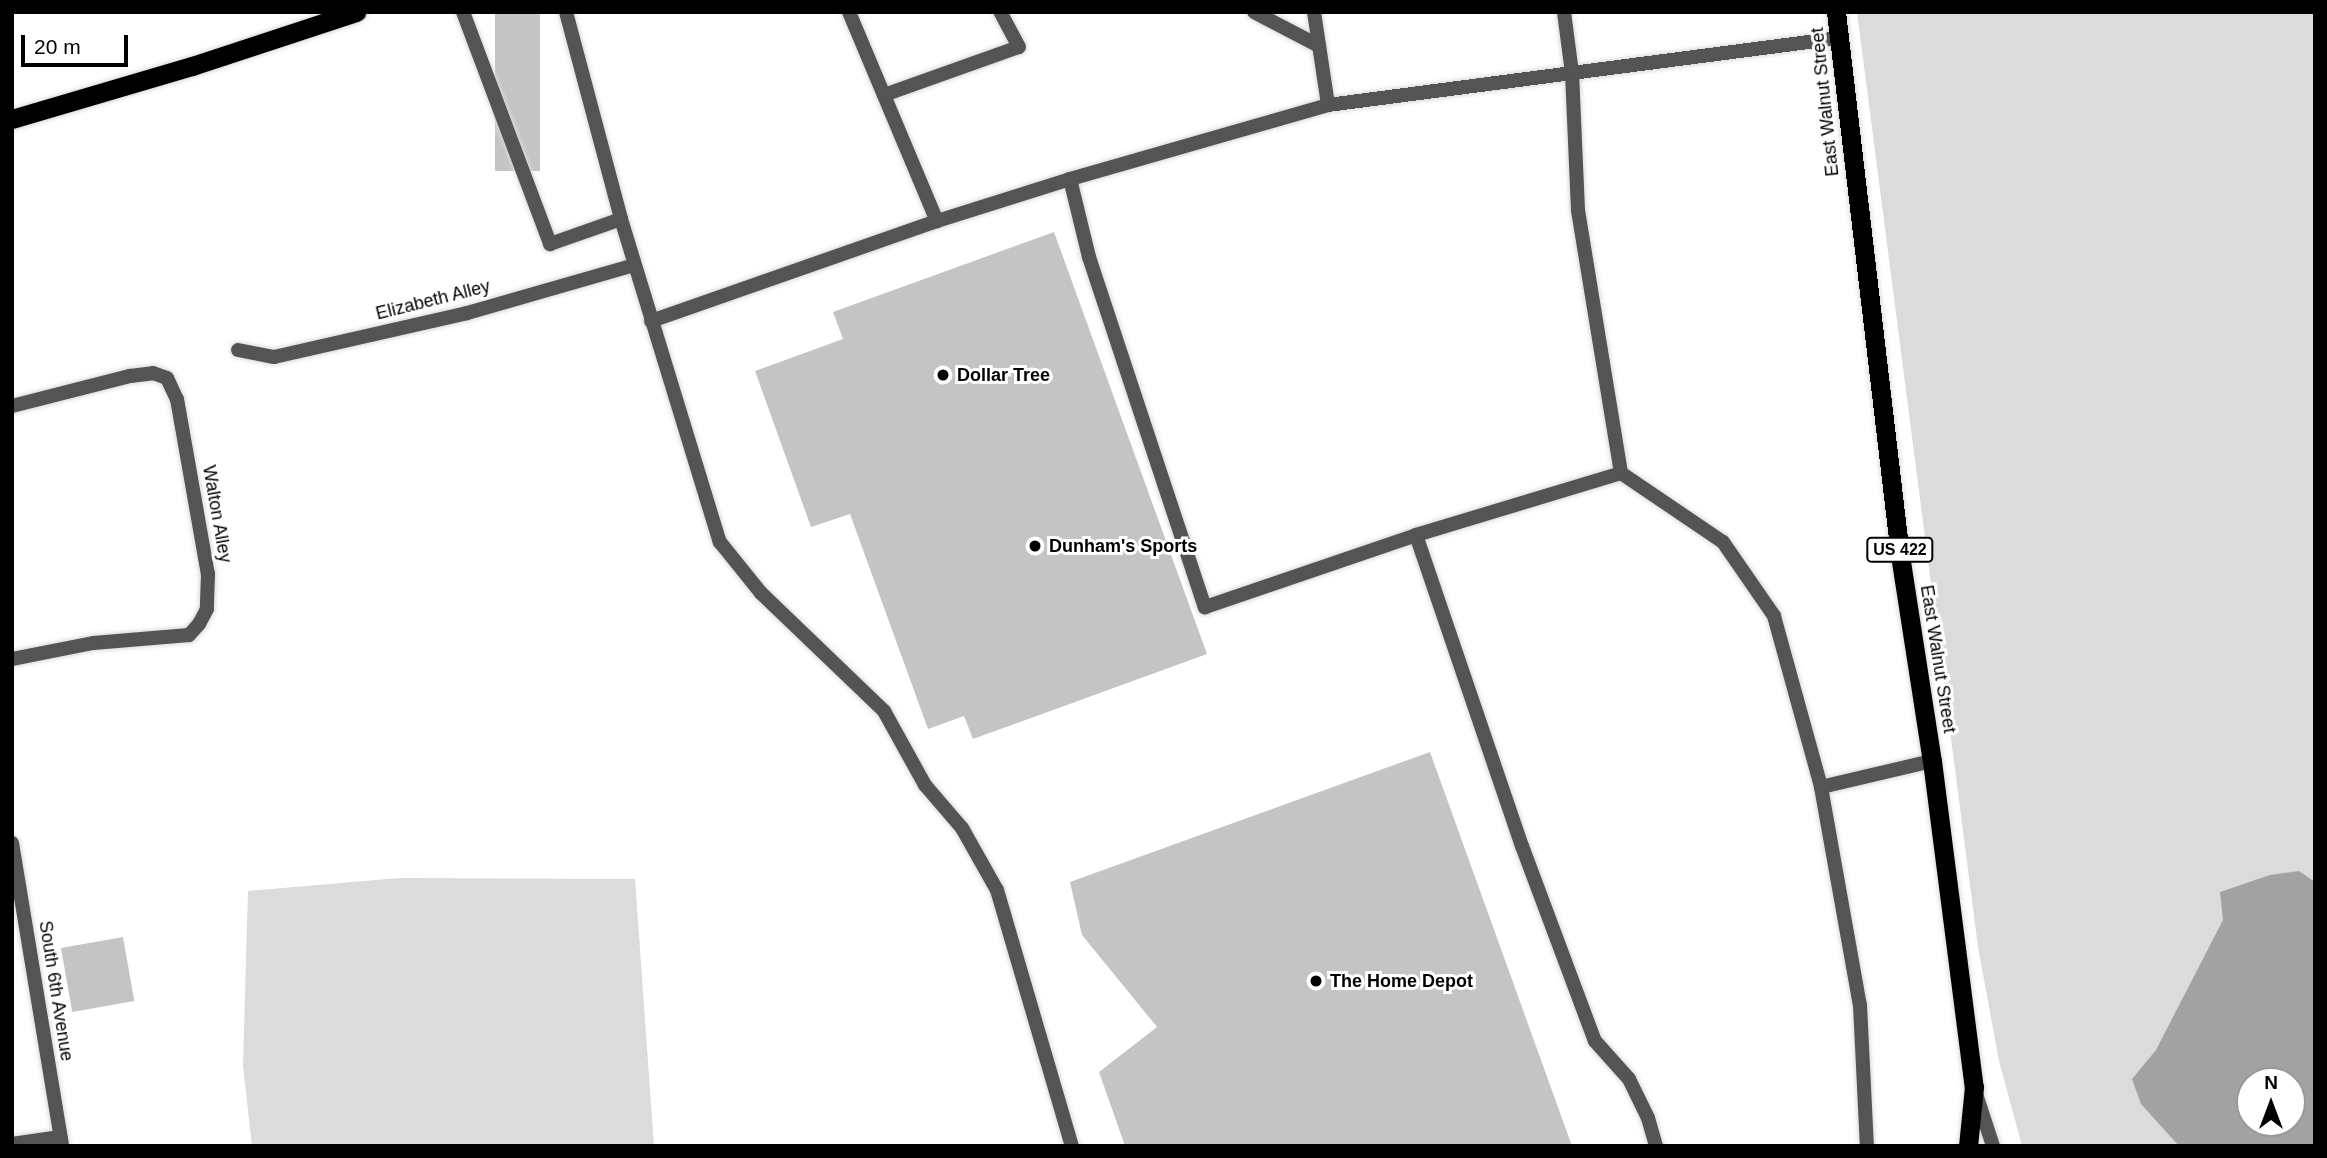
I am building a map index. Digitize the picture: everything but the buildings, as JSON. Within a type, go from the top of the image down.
[{"type":"highway","points":[[12,119],[192,66],[333,16],[356,12]]},
{"type":"highway","name":"East Walnut Street","points":[[1836,12],[1900,555],[1932,761],[1974,1087],[1968,1146]]},
{"type":"street","points":[[463,12],[550,244],[621,219]]},
{"type":"street","points":[[566,12],[634,265],[720,542],[761,593],[884,711],[925,785],[962,828],[997,890],[1073,1146]]},
{"type":"street","points":[[849,12],[937,221]]},
{"type":"street","points":[[884,95],[1019,47],[1000,12]]},
{"type":"street","points":[[1254,12],[1318,46]]},
{"type":"street","points":[[1314,12],[1328,105]]},
{"type":"street","points":[[1564,12],[1572,73],[1578,210],[1621,473],[1723,542],[1774,616],[1821,787],[1860,1005],[1867,1146]]},
{"type":"street","points":[[652,321],[937,221],[1070,178],[1328,105],[1839,38]]},
{"type":"street","points":[[1070,178],[1089,257],[1205,607],[1416,536],[1621,473]]},
{"type":"street","name":"Elizabeth Alley","points":[[238,350],[274,357],[467,313],[634,265]]},
{"type":"street","name":"Walton Alley","points":[[12,406],[130,376],[153,373],[166,378],[177,399],[208,574],[207,609],[189,635],[93,643],[12,659]]},
{"type":"street","points":[[1416,536],[1526,858],[1595,1041],[1629,1079],[1648,1118],[1656,1146]]},
{"type":"street","points":[[1821,787],[1932,761]]},
{"type":"street","name":"South 6th Avenue","points":[[12,843],[17,897],[61,1142]]},
{"type":"street","points":[[1974,1087],[1993,1146]]},
{"type":"street","points":[[12,1144],[61,1142]]},
{"type":"shaded area","points":[[1857,12],[2315,12],[2315,1146],[2022,1146],[1999,1061],[1978,947]]},
{"type":"shaded area","points":[[2299,871],[2315,882],[2315,1146],[2179,1146],[2141,1104],[2132,1079],[2156,1050],[2223,920],[2220,892],[2270,875]]},
{"type":"shaded area","points":[[399,878],[635,879],[654,1146],[252,1146],[243,1066],[248,891]]},
{"type":"place","name":"Dollar Tree","points":[[943,375]]},
{"type":"place","name":"Dunham's Sports","points":[[1035,546]]},
{"type":"place","name":"The Home Depot","points":[[1316,981]]}]
